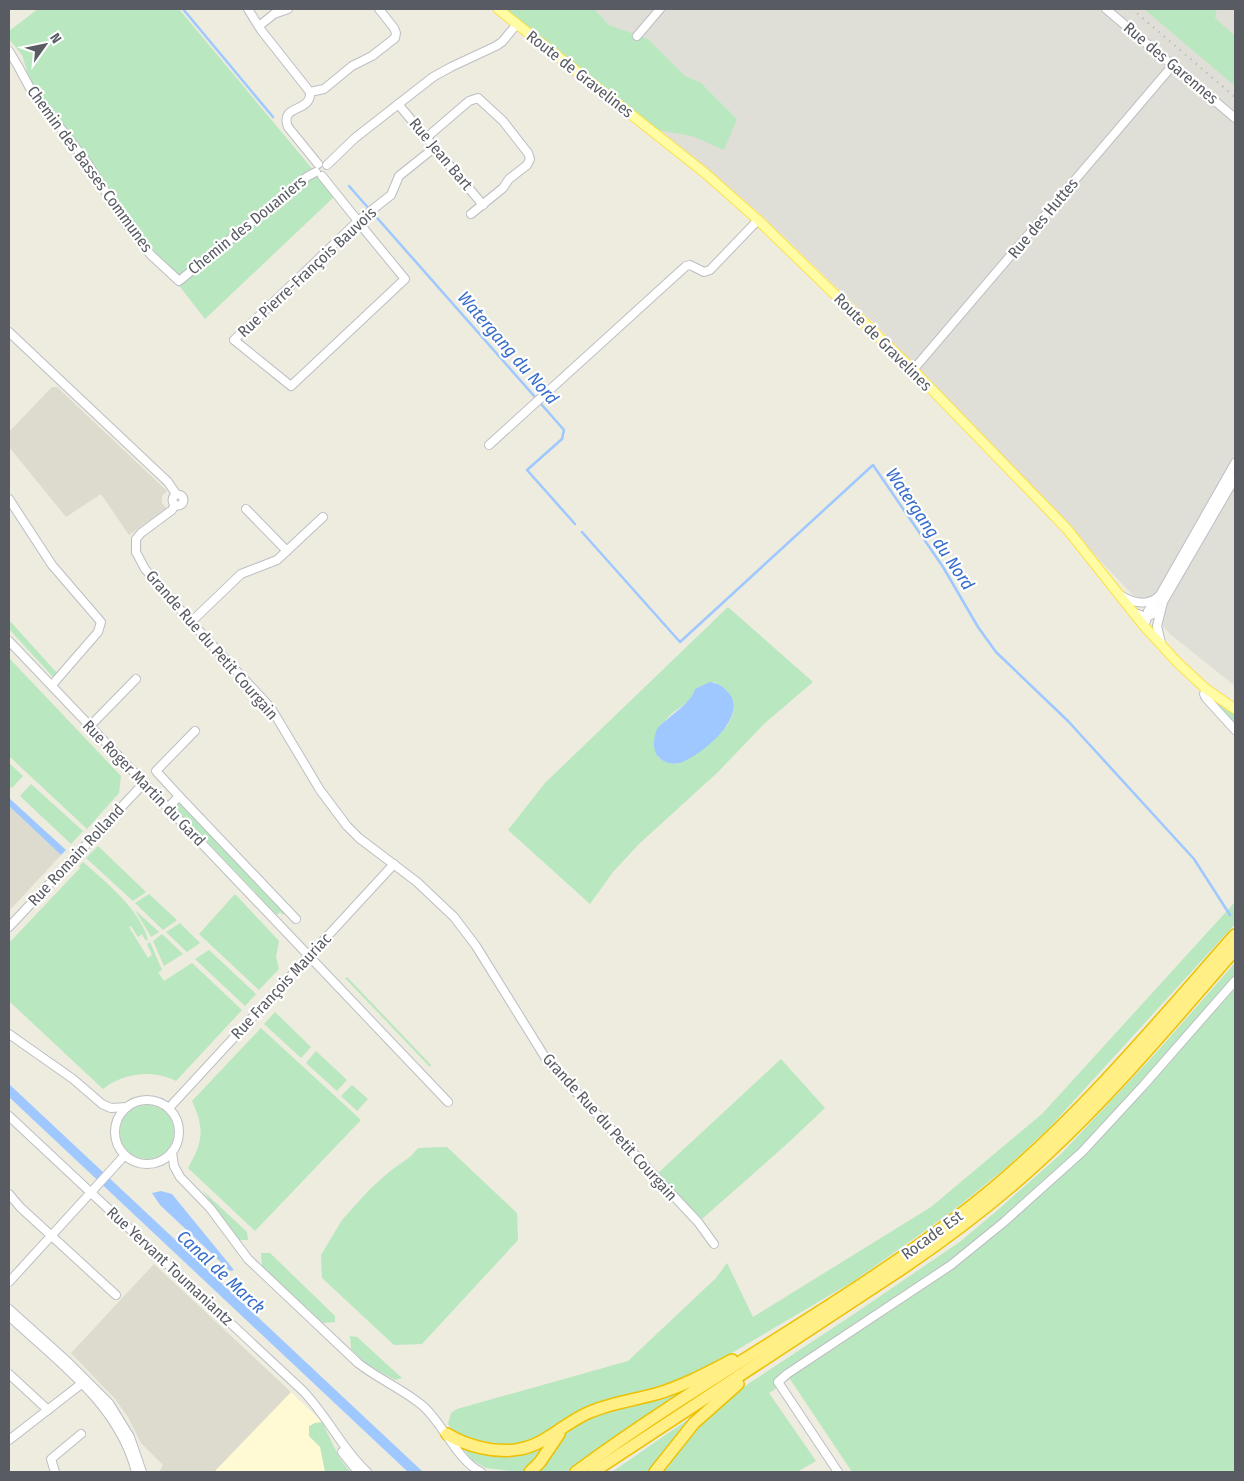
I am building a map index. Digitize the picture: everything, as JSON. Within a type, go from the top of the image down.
[{"type":"highway","name":"Rocade Est","points":[[576,1472],[632,1433],[823,1309],[943,1227],[983,1196],[1030,1156],[1099,1088],[1235,934]]},
{"type":"highway","name":"Rocade Est","points":[[593,1472],[927,1252],[973,1218],[1022,1177],[1075,1127],[1110,1091],[1235,950]]},
{"type":"highway","points":[[447,1434],[463,1442],[494,1449],[510,1450],[534,1445],[582,1415],[598,1408],[657,1394],[698,1377],[823,1309]]},
{"type":"highway","points":[[655,1472],[694,1424],[720,1399],[755,1372],[766,1358]]},
{"type":"highway","points":[[530,1472],[540,1462],[553,1440],[567,1425]]},
{"type":"main road","name":"Route de Gravelines","points":[[498,9],[710,177],[758,220],[913,370],[1067,529],[1162,647],[1189,674],[1235,709]]},
{"type":"street","points":[[248,9],[310,92],[308,103],[287,116],[288,127],[358,222]]},
{"type":"street","points":[[259,26],[274,14],[288,9]]},
{"type":"street","points":[[310,92],[324,89],[352,66],[372,56],[395,38],[394,28],[379,9]]},
{"type":"street","points":[[637,36],[660,9]]},
{"type":"street","name":"Rue des Garennes","points":[[1106,9],[1235,118]]},
{"type":"street","points":[[327,165],[355,138],[438,74],[500,44],[517,24]]},
{"type":"street","name":"Chemin des Basses Communes","points":[[9,51],[31,90],[86,162],[128,225],[151,255],[179,280]]},
{"type":"street","name":"Rue des Huttes","points":[[913,370],[1173,65]]},
{"type":"street","points":[[426,138],[445,124],[452,115],[476,98],[482,100],[495,116],[504,123],[528,153],[529,161],[471,214]]},
{"type":"street","name":"Rue Jean Bart","points":[[398,104],[483,205]]},
{"type":"street","name":"Rue Pierre-François Bauvois","points":[[358,222],[405,279],[291,386],[234,340],[358,222],[391,195],[399,176],[434,148]]},
{"type":"street","points":[[319,171],[323,163],[327,165]]},
{"type":"street","points":[[319,171],[328,172],[327,165]]},
{"type":"street","name":"Chemin des Douaniers","points":[[179,280],[308,176],[319,171]]},
{"type":"street","points":[[489,445],[686,266],[690,264],[704,272],[710,270],[758,220]]},
{"type":"street","name":"Grande Rue du Petit Courgain","points":[[9,332],[168,482],[176,494],[172,498],[175,505],[172,510],[139,534],[136,539],[135,549],[145,569],[190,622],[271,708],[320,790],[347,826],[359,838],[428,892],[462,926],[544,1057],[698,1222],[714,1244]]},
{"type":"street","points":[[1162,647],[1157,626],[1163,591],[1235,463]]},
{"type":"street","points":[[1148,630],[1146,617],[1148,611],[1160,600],[1235,478]]},
{"type":"street","points":[[9,499],[52,565],[101,622],[98,632],[52,686]]},
{"type":"street","points":[[246,509],[287,551]]},
{"type":"street","points":[[190,622],[241,574],[249,569],[273,562],[323,516]]},
{"type":"street","points":[[1120,595],[1131,601],[1139,602],[1160,600]]},
{"type":"street","points":[[1133,612],[1146,617]]},
{"type":"street","name":"Rue Roger Martin du Gard","points":[[9,640],[448,1102]]},
{"type":"street","points":[[90,726],[136,679]]},
{"type":"street","points":[[1206,688],[1204,694],[1206,698],[1235,730]]},
{"type":"street","name":"Rue Roger Martin du Gard","points":[[195,731],[156,772],[294,916],[280,925]]},
{"type":"street","name":"Rue Romain Rolland","points":[[9,928],[144,783]]},
{"type":"street","points":[[168,808],[179,796]]},
{"type":"street","name":"Rue François Mauriac","points":[[168,1108],[394,864]]},
{"type":"street","points":[[838,1472],[778,1382],[951,1265],[1004,1222],[1082,1152],[1235,981]]},
{"type":"street","points":[[9,1034],[73,1079],[102,1104],[111,1108],[127,1107]]},
{"type":"street","points":[[150,1100],[168,1108],[177,1120],[179,1130],[177,1143],[172,1152],[161,1161],[147,1164],[137,1162],[125,1155],[118,1144],[115,1131],[118,1118],[127,1107],[136,1102],[150,1100]]},
{"type":"street","name":"Rue Yervant Toumaniantz","points":[[9,1116],[302,1390],[327,1420],[350,1455],[367,1472]]},
{"type":"street","points":[[172,1152],[174,1166],[180,1177],[210,1208],[254,1266],[358,1363],[417,1401],[436,1419],[466,1461],[481,1472]]},
{"type":"street","points":[[9,1282],[125,1155]]},
{"type":"street","points":[[9,1194],[20,1208],[116,1295]]},
{"type":"street","points":[[9,1309],[85,1382],[116,1425],[128,1448],[136,1472]]},
{"type":"street","points":[[9,1316],[85,1382],[102,1394],[122,1421],[133,1442],[142,1472]]},
{"type":"street","points":[[9,1374],[48,1410]]},
{"type":"street","points":[[9,1440],[85,1382]]},
{"type":"street","name":"Rue Yervant Toumaniantz","points":[[327,1420],[339,1446],[358,1472]]},
{"type":"street","points":[[55,1472],[52,1460],[81,1434]]},
{"type":"shaded area","points":[[515,9],[1235,9],[1235,686],[1170,634],[882,331],[757,211]]},
{"type":"shaded area","points":[[52,387],[57,387],[167,491],[162,496],[162,503],[166,508],[129,535],[101,494],[66,517],[9,447],[9,432]]},
{"type":"shaded area","points":[[9,806],[61,855],[9,911]]},
{"type":"shaded area","points":[[154,1264],[291,1392],[214,1472],[159,1472],[163,1465],[141,1443],[128,1417],[115,1399],[71,1353]]},
{"type":"shaded area","points":[[291,1392],[321,1421],[335,1472],[214,1472]]},
{"type":"green space","points":[[38,9],[179,9],[335,196],[205,319],[139,234],[33,90],[22,55],[9,39],[9,31]]},
{"type":"green space","points":[[505,9],[594,9],[609,25],[648,39],[685,76],[701,83],[737,119],[724,150],[692,136],[658,130]]},
{"type":"green space","points":[[1144,9],[1217,9],[1215,18],[1235,36],[1235,86]]},
{"type":"green space","points":[[728,607],[813,682],[765,723],[718,772],[639,844],[613,872],[590,904],[508,830],[545,783]],"holes":[[[714,682],[730,695],[734,706],[727,726],[680,763],[668,763],[658,757],[662,728],[668,717],[686,702],[696,689]]]},
{"type":"green space","points":[[9,620],[57,673],[53,677],[9,629]]},
{"type":"green space","points":[[9,658],[121,776],[119,793],[87,829],[9,756]]},
{"type":"green space","points":[[1211,698],[1235,714],[1235,724],[1212,701]]},
{"type":"green space","points":[[9,763],[23,776],[12,788],[9,786]]},
{"type":"green space","points":[[31,784],[83,831],[71,844],[20,796]]},
{"type":"green space","points":[[180,802],[285,913],[283,915],[280,912],[277,915],[174,807]]},
{"type":"green space","points":[[98,846],[146,892],[133,901],[86,858]]},
{"type":"green space","points":[[83,862],[121,897],[137,917],[148,939],[146,941],[142,934],[138,937],[131,926],[129,927],[148,958],[152,955],[147,944],[150,942],[162,970],[158,972],[164,981],[192,963],[242,1010],[176,1081],[158,1075],[138,1074],[120,1079],[103,1089],[9,1001],[9,943],[80,868],[79,866]]},
{"type":"green space","points":[[149,894],[177,920],[163,930],[135,903]]},
{"type":"green space","points":[[235,894],[279,941],[276,957],[279,969],[259,990],[199,934]]},
{"type":"green space","points":[[1235,902],[1235,924],[1049,1128],[1008,1166],[950,1213],[854,1281],[687,1377],[644,1391],[589,1405],[530,1441],[509,1445],[477,1440],[458,1435],[452,1431],[448,1424],[451,1413],[457,1409],[628,1361],[716,1278],[727,1263],[753,1317],[931,1207],[1042,1114]]},
{"type":"green space","points":[[135,910],[159,932],[151,937]]},
{"type":"green space","points":[[180,923],[200,943],[187,952],[166,932]]},
{"type":"green space","points":[[162,934],[183,954],[164,966],[153,941]]},
{"type":"green space","points":[[209,950],[256,994],[245,1006],[195,959]]},
{"type":"green space","points":[[1235,963],[1235,1472],[852,1472],[790,1379],[769,1393],[816,1461],[797,1472],[612,1472],[706,1407],[719,1407],[748,1384],[961,1241],[1061,1154],[1155,1054]]},
{"type":"green space","points":[[347,977],[431,1065],[430,1067],[345,978]]},
{"type":"green space","points":[[275,1012],[311,1047],[301,1058],[264,1024]]},
{"type":"green space","points":[[261,1028],[361,1120],[255,1231],[188,1168],[197,1150],[200,1135],[199,1120],[192,1101]]},
{"type":"green space","points":[[316,1051],[347,1080],[337,1091],[306,1063]]},
{"type":"green space","points":[[781,1059],[825,1108],[702,1219],[658,1173]]},
{"type":"green space","points":[[352,1085],[368,1099],[357,1111],[341,1096]]},
{"type":"green space","points":[[142,1105],[152,1105],[162,1109],[170,1117],[174,1132],[170,1147],[162,1155],[152,1159],[142,1159],[132,1155],[124,1147],[120,1137],[120,1127],[124,1117],[132,1109]]},
{"type":"green space","points":[[447,1147],[517,1213],[518,1240],[422,1344],[394,1345],[322,1278],[321,1255],[342,1220],[369,1190],[389,1172],[411,1156],[418,1148]]},
{"type":"green space","points":[[202,1190],[247,1232],[248,1240],[239,1240]]},
{"type":"green space","points":[[261,1253],[270,1253],[335,1316],[335,1322],[323,1323],[262,1267]]},
{"type":"green space","points":[[350,1336],[357,1337],[402,1378],[395,1380],[368,1365],[351,1349]]},
{"type":"green space","points":[[700,1380],[566,1472],[537,1472],[557,1439],[588,1415]]},
{"type":"green space","points":[[322,1422],[339,1457],[350,1472],[325,1472],[320,1447],[309,1436],[309,1426]]},
{"type":"green space","points":[[546,1442],[544,1449],[530,1469],[519,1472],[486,1468],[472,1460],[462,1447],[511,1454]]},
{"type":"water","points":[[710,682],[724,688],[733,700],[730,721],[713,741],[694,756],[678,763],[670,763],[663,760],[654,749],[657,729],[684,705],[695,689]]},
{"type":"water","points":[[9,798],[66,850],[61,855],[9,806]]},
{"type":"water","points":[[9,1084],[423,1472],[408,1472],[9,1097]]},
{"type":"water","points":[[161,1191],[172,1194],[234,1270],[230,1271],[160,1205],[152,1193]]},
{"type":"waterway","name":"Watergang du Nord","points":[[183,9],[273,117]]},
{"type":"waterway","name":"Watergang du Nord","points":[[349,186],[564,430],[562,439],[527,470],[575,524]]},
{"type":"waterway","name":"Watergang du Nord","points":[[582,532],[680,642],[873,465],[943,567],[978,627],[996,652],[1068,721],[1194,859],[1230,915]]},
{"type":"railway","points":[[1132,9],[1235,97]]},
{"type":"water label","name":"Canal de Marck","points":[[221,1272]]}]
